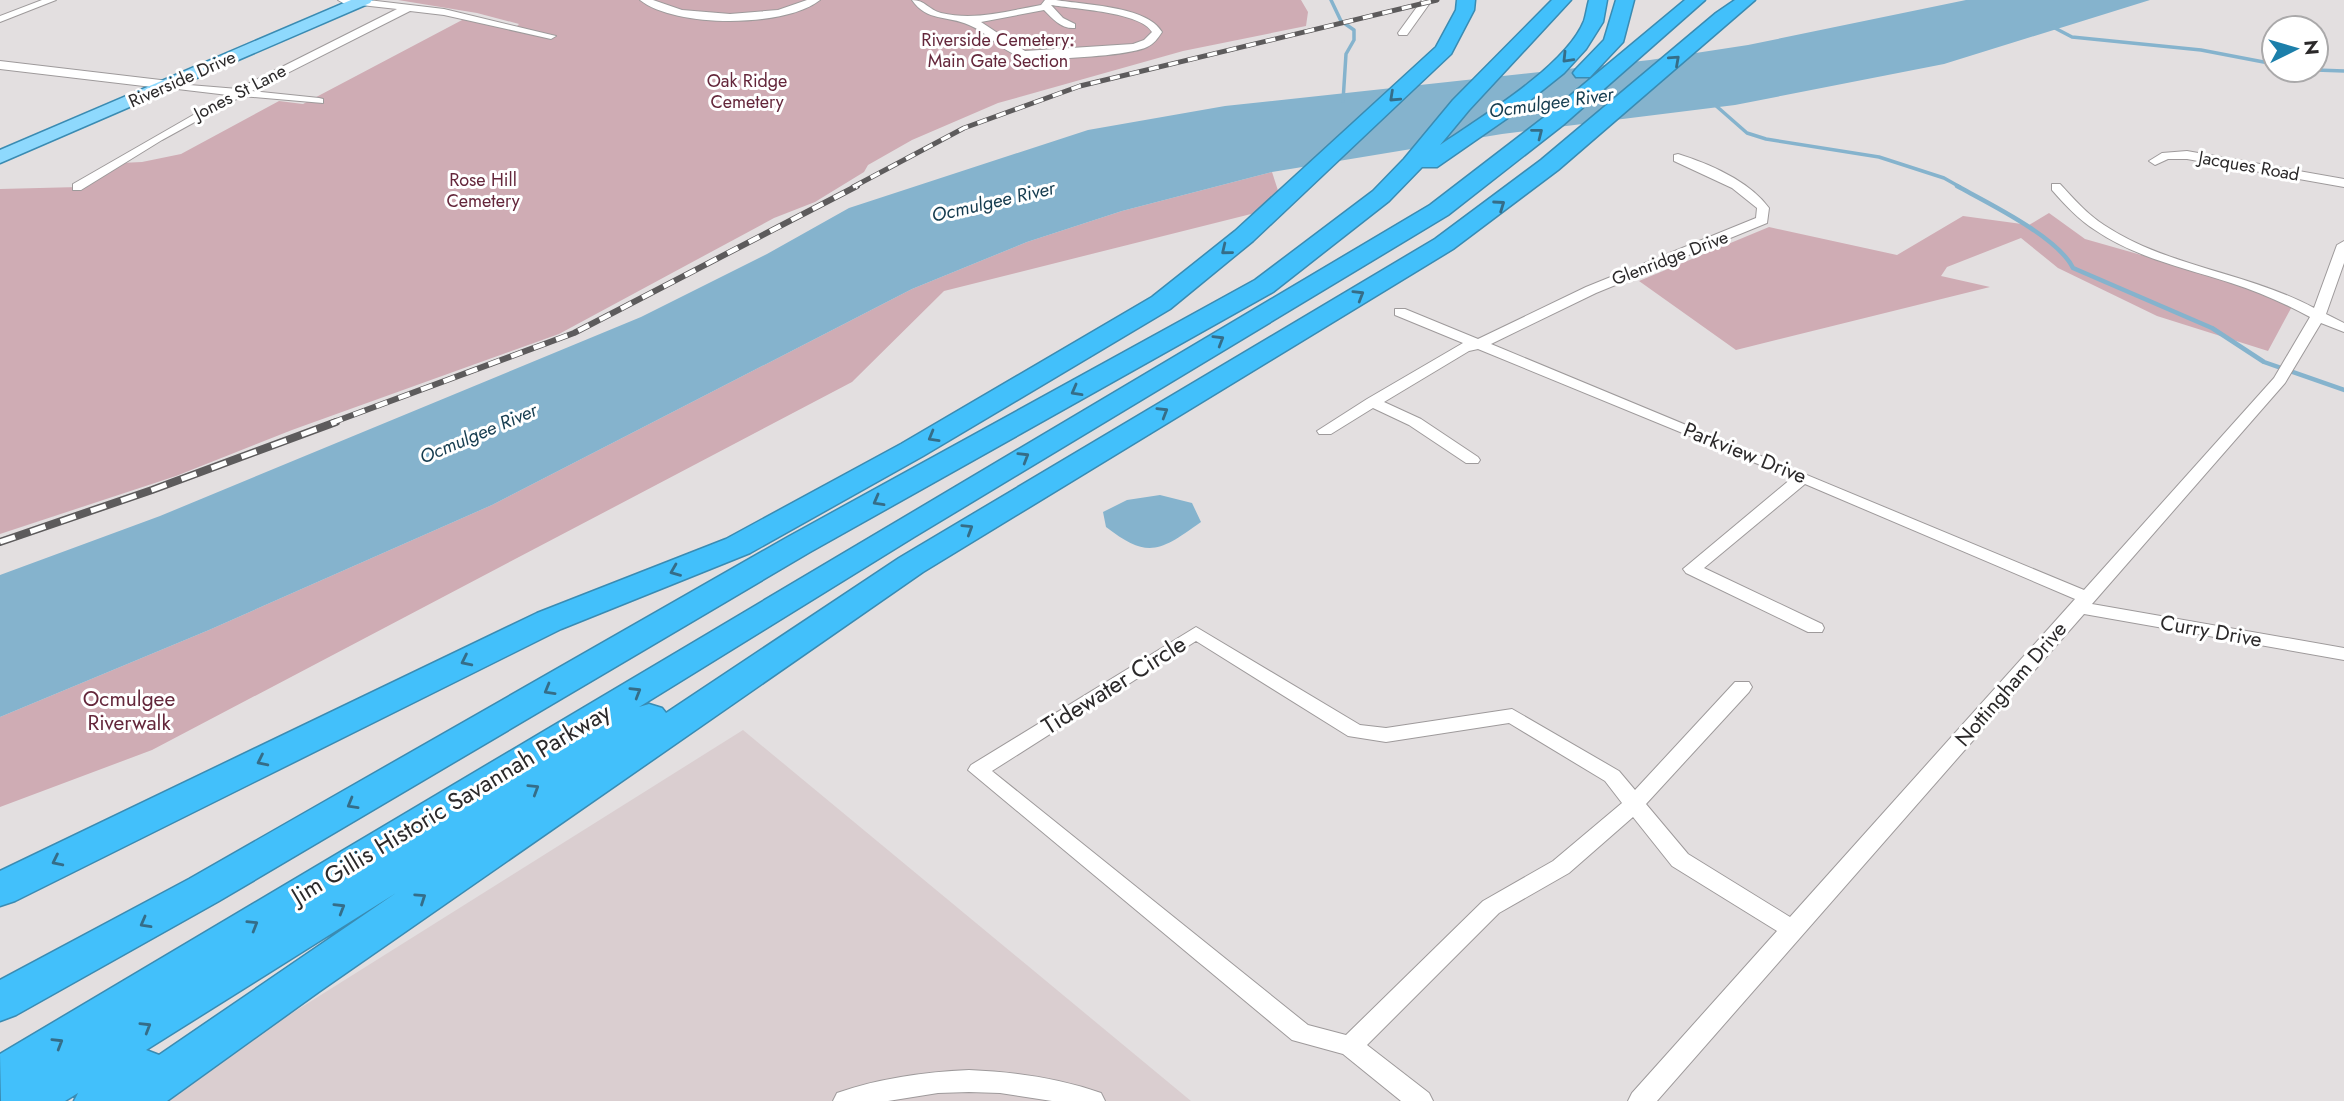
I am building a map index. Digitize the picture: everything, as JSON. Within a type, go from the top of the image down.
[{"type":"highway","points":[[1381,196],[1562,0]]},
{"type":"highway","points":[[0,1002],[204,890],[799,545],[1265,286],[1381,196],[1528,93],[1583,41],[1593,22],[1598,0]]},
{"type":"highway","points":[[1403,229],[1425,194],[1580,77],[1613,43],[1625,0]]},
{"type":"highway","points":[[131,1101],[906,547],[1403,229],[1439,210],[1555,120],[1696,0]]},
{"type":"highway","points":[[25,1101],[559,774],[842,593],[906,547],[1444,244],[1510,198],[1572,148],[1722,10],[1746,0]]},
{"type":"highway","points":[[0,890],[550,621],[738,546],[923,443],[1161,303],[1244,236],[1444,50],[1465,5]]},
{"type":"highway","name":"Jim Gillis Historic Savannah Parkway","points":[[0,1078],[906,547]]},
{"type":"highway","points":[[98,1101],[304,978]]},
{"type":"main road","name":"Riverside Drive","points":[[0,157],[355,1]]},
{"type":"street","points":[[0,19],[51,0]]},
{"type":"street","name":"Jones St Lane","points":[[77,187],[139,146],[237,93],[429,0]]},
{"type":"street","points":[[645,0],[674,12],[710,16],[774,12],[801,7],[816,0]]},
{"type":"street","points":[[917,0],[929,12],[972,22],[997,36],[1012,49],[1035,56],[1131,48],[1149,42],[1157,32],[1147,20],[1137,16],[1049,3],[972,22]]},
{"type":"street","points":[[1403,33],[1427,0]]},
{"type":"street","points":[[355,1],[471,17],[551,36]]},
{"type":"street","points":[[1049,3],[1059,20],[1071,26]]},
{"type":"street","points":[[0,65],[319,102]]},
{"type":"street","name":"Jacques Road","points":[[2155,161],[2166,156],[2187,155],[2344,183]]},
{"type":"street","name":"Glenridge Drive","points":[[1477,345],[1591,290],[1762,220],[1763,208],[1756,199],[1719,177],[1678,158]]},
{"type":"street","points":[[2056,187],[2070,206],[2100,230],[2134,247],[2263,289],[2295,302],[2344,328]]},
{"type":"street","name":"Nottingham Drive","points":[[1641,1101],[2287,370],[2318,316],[2344,245]]},
{"type":"street","name":"Parkview Drive","points":[[1400,312],[1803,477],[2083,603]]},
{"type":"street","points":[[1325,431],[1465,347],[1477,345]]},
{"type":"street","points":[[1372,402],[1415,422],[1472,460]]},
{"type":"street","points":[[1803,477],[1692,569],[1815,628]]},
{"type":"street","name":"Curry Drive","points":[[2083,603],[2344,654]]},
{"type":"street","name":"Tidewater Circle","points":[[1420,1101],[1350,1046],[1301,1033],[978,770],[1196,633],[1355,731],[1387,736],[1512,716],[1612,776],[1679,860],[1793,930]]},
{"type":"street","points":[[1350,1046],[1491,907],[1561,867],[1633,805],[1742,687]]},
{"type":"street","points":[[846,1101],[901,1087],[970,1080],[1038,1086],[1093,1101]]},
{"type":"shaded area","points":[[743,730],[1191,1101],[152,1101]]},
{"type":"green space","name":"Rose Hill Cemetery","points":[[398,0],[1301,0],[1308,12],[1306,26],[1183,51],[998,103],[912,140],[868,165],[864,172],[815,202],[774,218],[559,334],[292,430],[176,476],[0,534],[0,189],[79,187],[120,163],[142,162],[181,154],[279,101],[303,104],[464,19],[513,30],[519,24],[477,13]]},
{"type":"green space","name":"Ocmulgee Riverwalk","points":[[1272,172],[1283,206],[944,291],[852,382],[152,750],[0,807],[0,717],[209,630],[492,505],[912,289],[1027,242],[1122,211]]},
{"type":"green space","points":[[2049,213],[2085,239],[2296,299],[2268,351],[2157,316],[2058,268],[2021,238],[1947,267],[1941,276],[1990,287],[1736,350],[1639,281],[1769,227],[1897,255],[1963,216],[2029,225]]},
{"type":"water","name":"Ocmulgee River","points":[[1966,0],[2150,0],[1944,64],[1735,105],[1502,134],[1272,172],[1122,211],[1027,242],[912,289],[492,505],[209,630],[0,717],[0,575],[160,516],[641,317],[767,254],[849,208],[1088,130],[1225,106],[1650,60],[1748,45]]},
{"type":"water","points":[[1160,495],[1192,503],[1201,522],[1174,540],[1154,548],[1133,544],[1106,527],[1103,512],[1127,500]]},
{"type":"waterway","points":[[1331,0],[1341,21],[1354,30],[1354,40],[1346,54],[1343,101]]},
{"type":"waterway","points":[[2051,26],[2072,37],[2201,50],[2260,61]]},
{"type":"waterway","points":[[2330,70],[2344,71]]},
{"type":"waterway","points":[[1714,104],[1747,133],[1766,139],[1879,157],[1944,178],[1960,187]]},
{"type":"waterway","points":[[1957,186],[2038,233],[2053,244],[2073,268],[2212,328],[2264,362],[2344,390]]},
{"type":"railway","points":[[853,187],[964,128],[1080,86],[1437,0]]},
{"type":"railway","points":[[331,423],[574,333],[857,186]]},
{"type":"railway","points":[[0,542],[152,490],[336,422]]},
{"type":"park label","name":"Riverside Cemetery: Main Gate Section","points":[[998,50]]},
{"type":"park label","name":"Oak Ridge Cemetery","points":[[747,91]]}]
